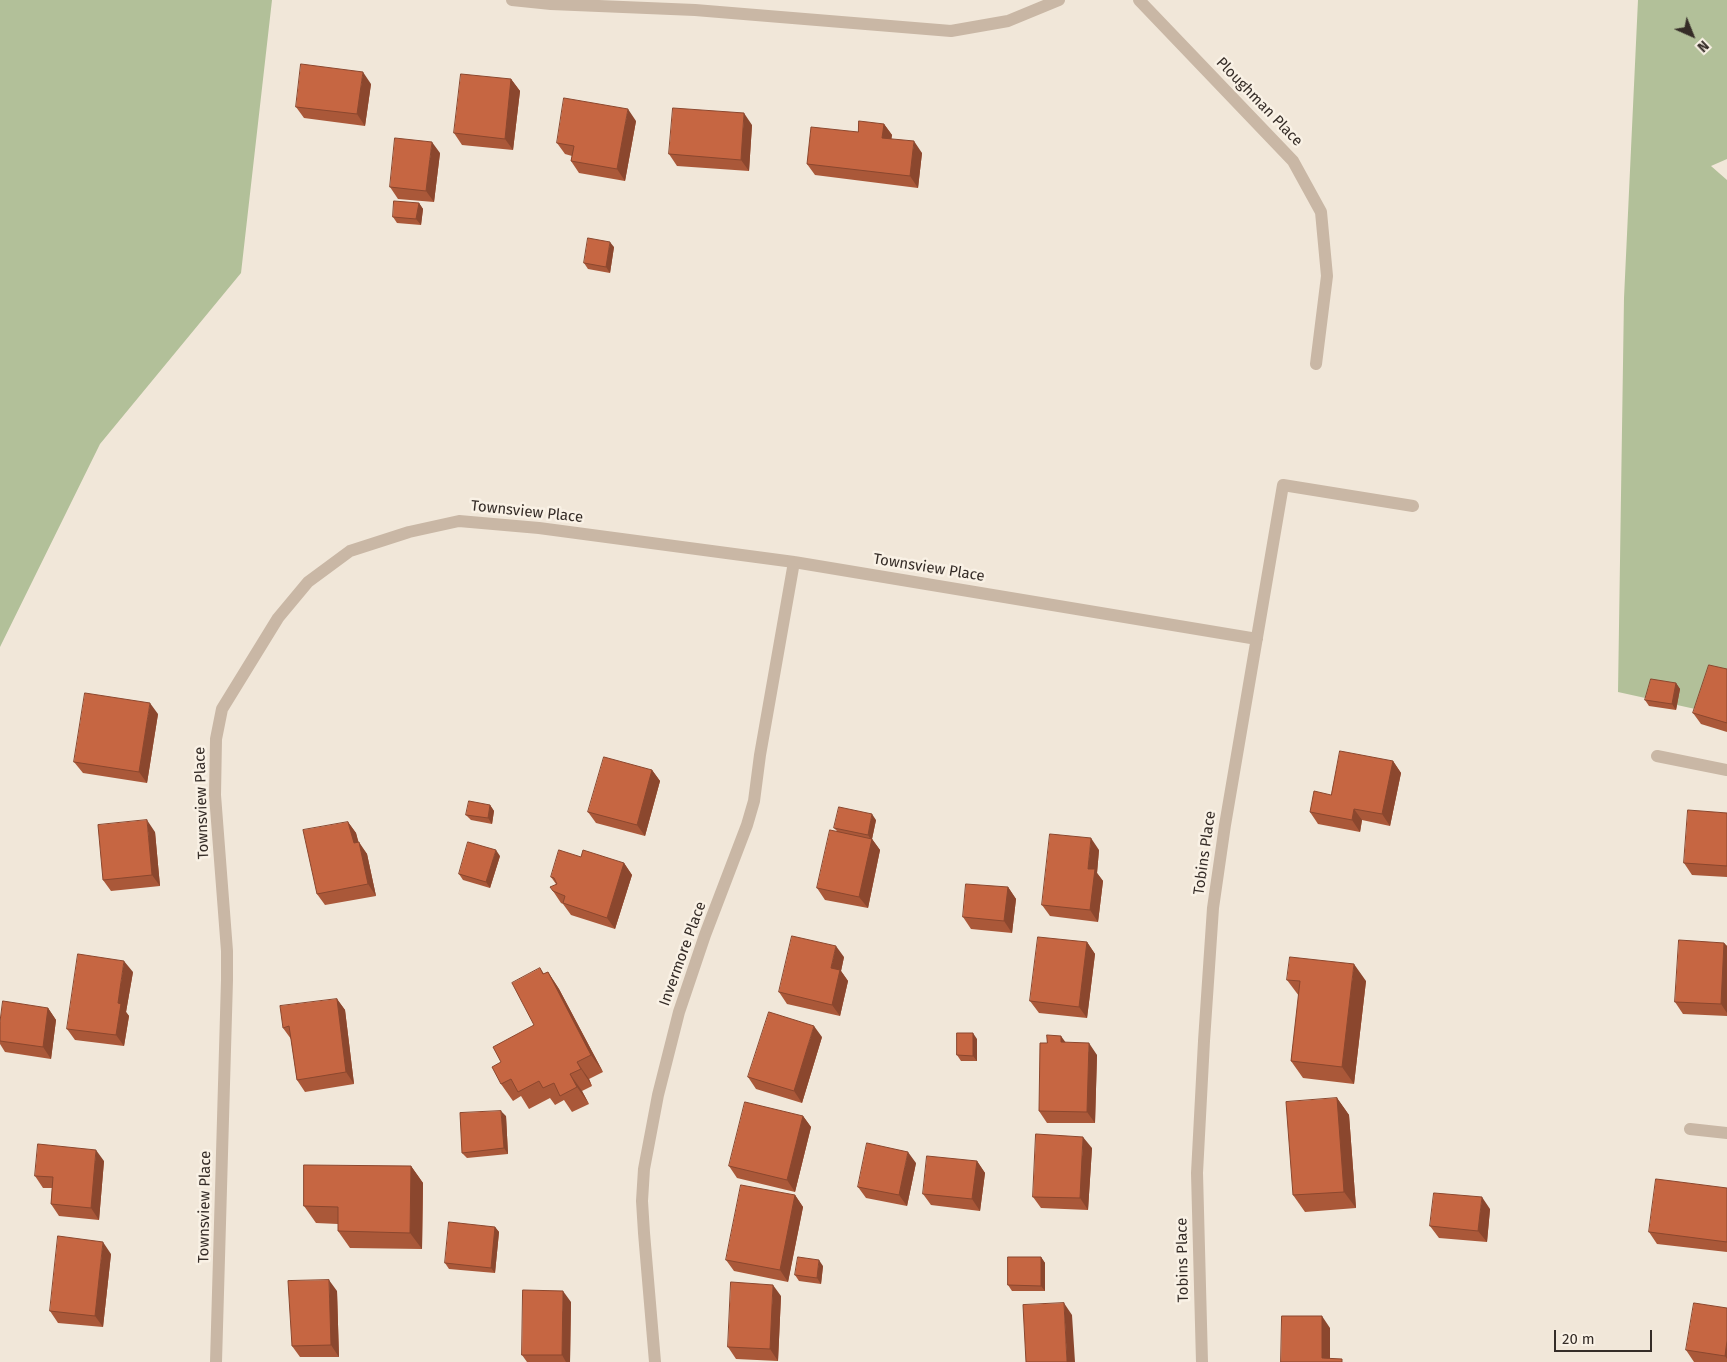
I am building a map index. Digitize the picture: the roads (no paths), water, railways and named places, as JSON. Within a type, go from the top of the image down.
[{"type":"street","points":[[512,0],[551,4],[695,10],[951,30],[1008,22],[1059,0]]},
{"type":"street","name":"Ploughman Place","points":[[1139,0],[1293,161],[1321,212],[1327,276],[1316,364]]},
{"type":"street","name":"Tobins Place","points":[[1202,1362],[1198,1173],[1204,1041],[1212,927],[1224,825],[1283,485],[1414,506]]},
{"type":"street","name":"Townsview Place","points":[[216,1362],[227,951],[215,794],[216,739],[222,709],[278,618],[308,582],[350,551],[409,532],[459,521],[539,528],[794,562],[1257,639]]},
{"type":"street","name":"Invermore Place","points":[[655,1362],[642,1201],[644,1169],[658,1095],[678,1012],[705,935],[748,825],[754,801],[760,755],[794,562]]},
{"type":"street","points":[[1657,756],[1727,770]]},
{"type":"street","points":[[1690,1129],[1727,1133]]}]
